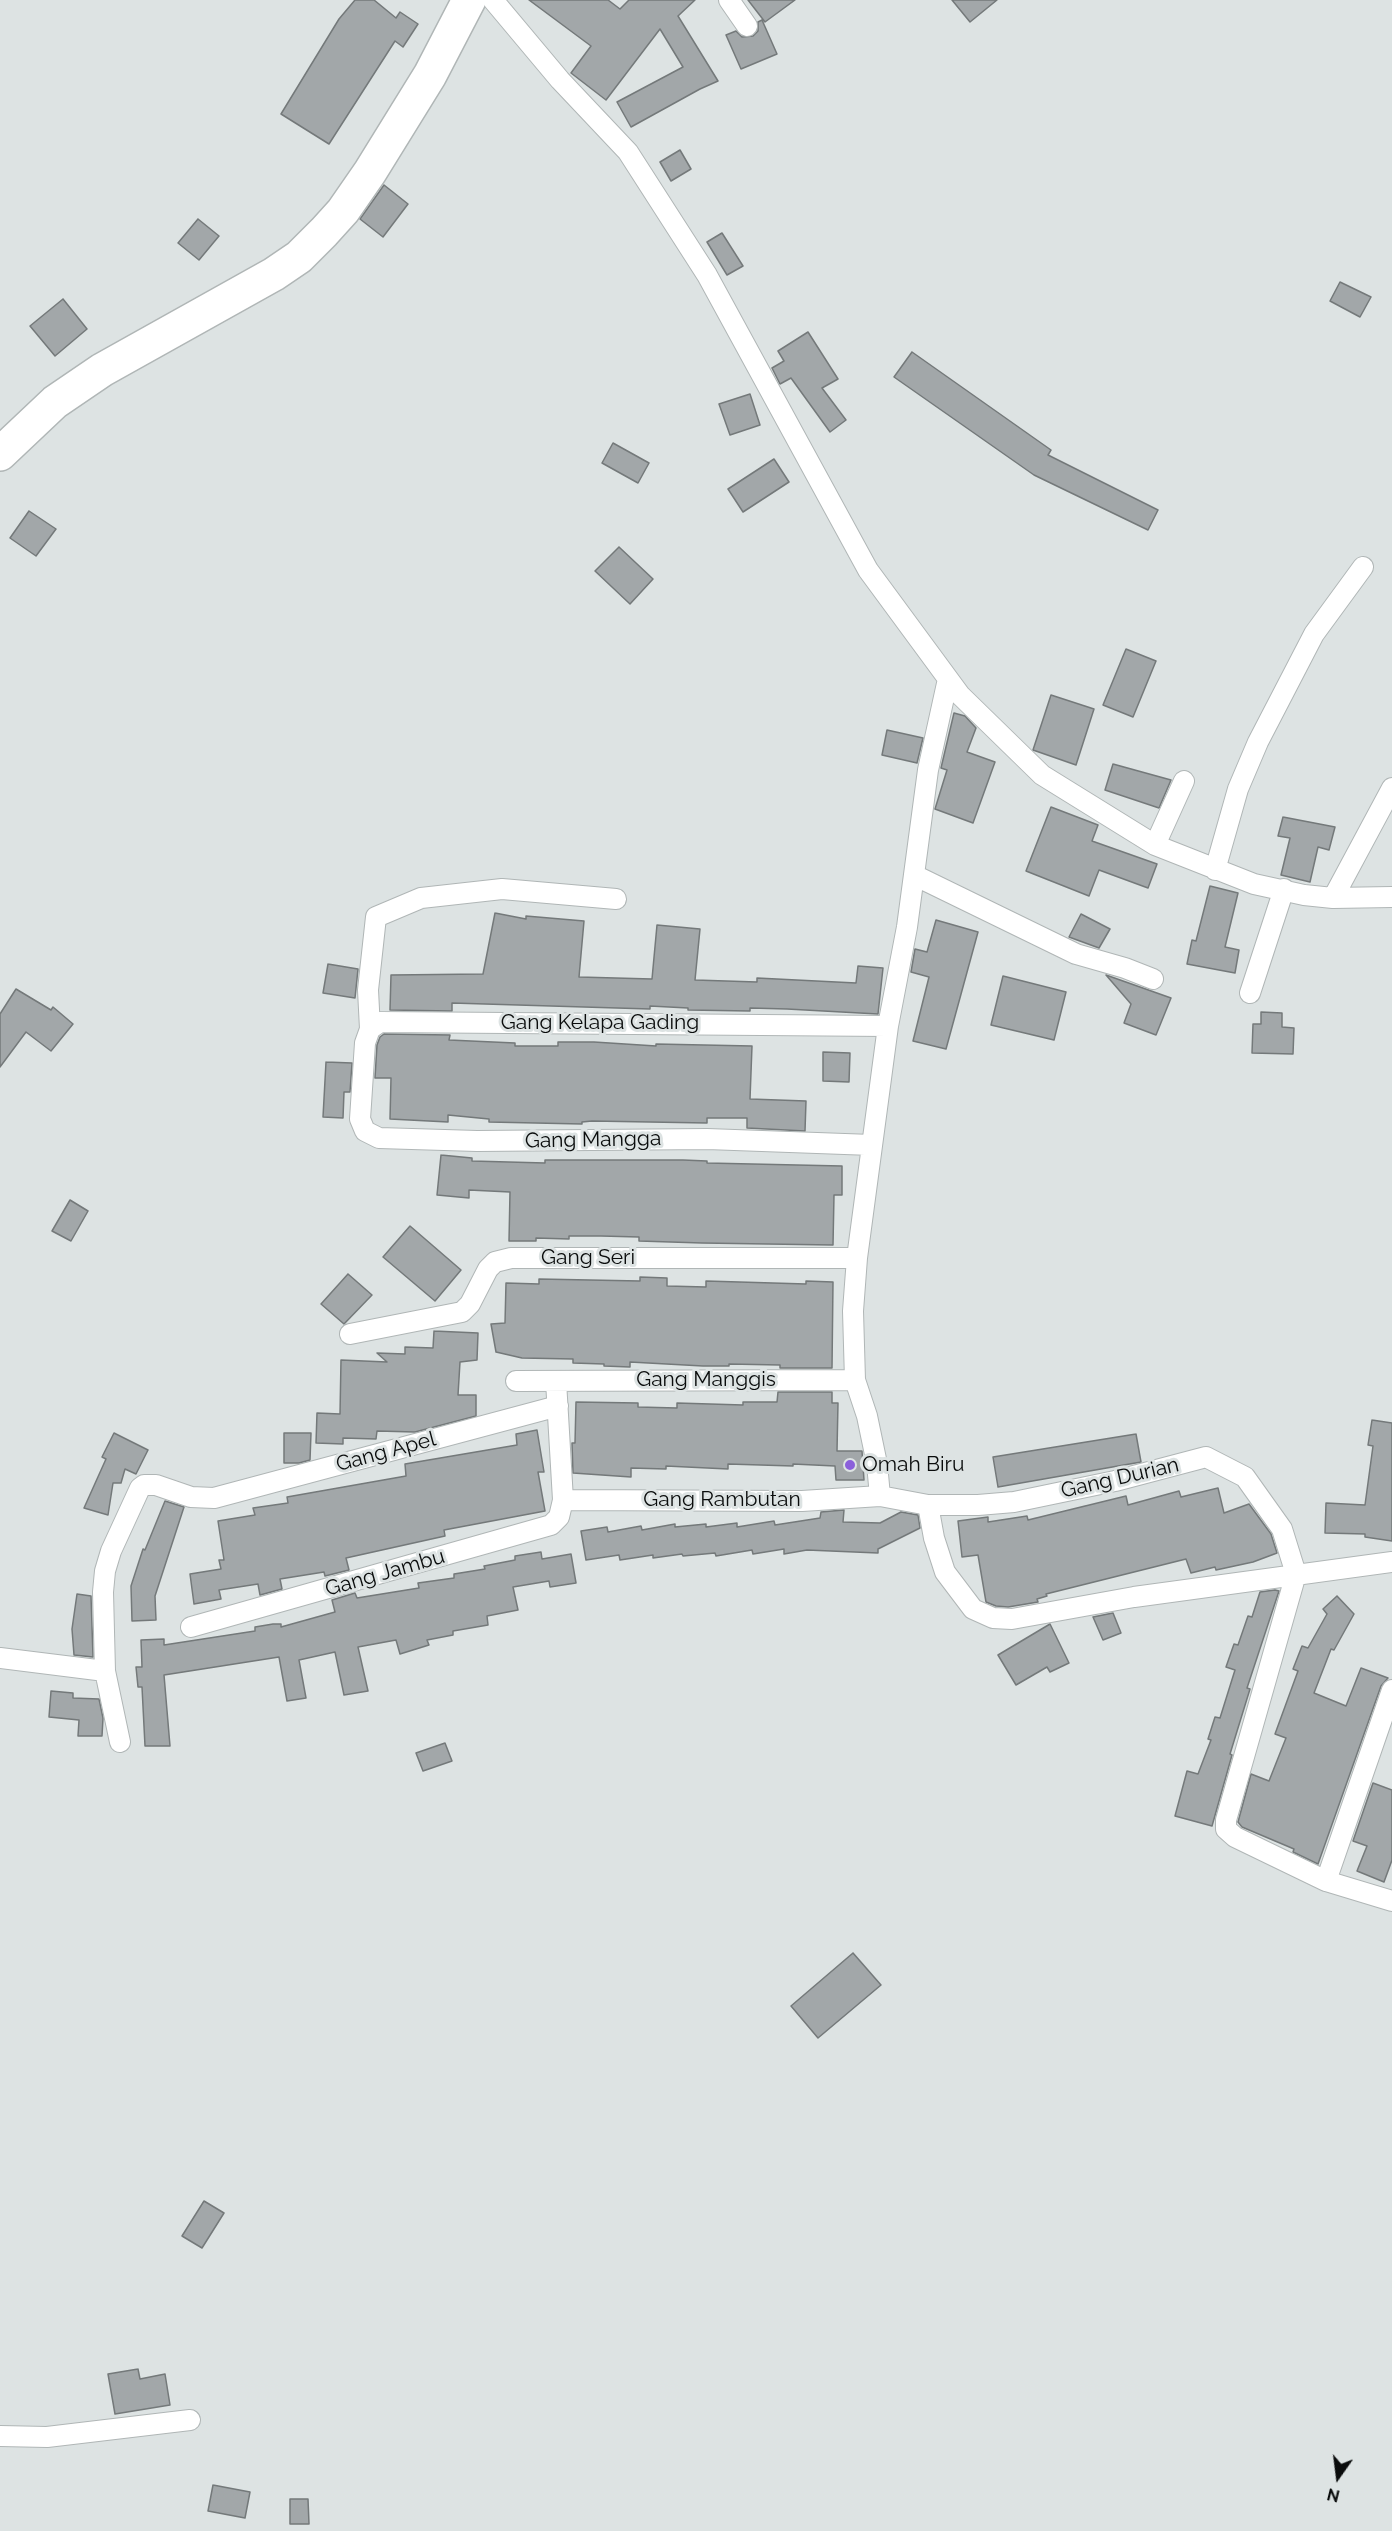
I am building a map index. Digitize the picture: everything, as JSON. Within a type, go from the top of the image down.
[{"type":"highway","points":[[0,454],[55,402],[102,370],[274,274],[299,257],[343,211],[370,172],[430,75],[469,0]]},
{"type":"street","points":[[493,0],[560,80],[628,152],[707,275],[868,570],[960,695],[1042,775],[1155,845],[1254,884],[1304,895],[1333,898],[1392,897]]},
{"type":"street","points":[[729,0],[747,26]]},
{"type":"street","points":[[1215,870],[1238,789],[1258,742],[1314,634],[1363,567]]},
{"type":"street","points":[[880,1496],[877,1464],[867,1416],[855,1380],[853,1311],[857,1258],[888,1026],[907,927],[928,770],[948,678]]},
{"type":"street","points":[[1155,845],[1184,781]]},
{"type":"street","points":[[1333,898],[1392,788]]},
{"type":"street","points":[[914,875],[1076,954],[1125,968],[1153,979]]},
{"type":"street","points":[[370,1029],[368,990],[376,917],[421,898],[502,889],[616,899]]},
{"type":"street","points":[[1250,993],[1284,889]]},
{"type":"street","name":"Gang Kelapa Gading","points":[[370,1029],[380,1022],[888,1026]]},
{"type":"street","name":"Gang Mangga","points":[[370,1029],[365,1043],[360,1119],[365,1131],[379,1138],[477,1141],[707,1139],[872,1145]]},
{"type":"street","name":"Gang Seri","points":[[350,1334],[462,1312],[470,1304],[488,1269],[495,1262],[511,1257],[857,1258]]},
{"type":"street","name":"Gang Manggis","points":[[516,1381],[855,1380]]},
{"type":"street","points":[[556,1381],[563,1500]]},
{"type":"street","name":"Gang Apel","points":[[105,1671],[103,1592],[105,1571],[140,1488],[144,1485],[156,1485],[191,1497],[214,1498],[558,1406]]},
{"type":"street","name":"Gang Durian","points":[[880,1496],[928,1505],[1014,1502],[1115,1481],[1206,1457],[1245,1477],[1282,1529],[1296,1574]]},
{"type":"street","name":"Gang Rambutan","points":[[563,1500],[802,1501],[880,1496]]},
{"type":"street","name":"Gang Jambu","points":[[191,1627],[551,1526],[559,1517],[563,1500]]},
{"type":"street","points":[[928,1505],[934,1538],[945,1572],[973,1609],[993,1618],[1012,1619],[1134,1597],[1392,1562]]},
{"type":"street","points":[[1296,1574],[1225,1824],[1229,1833],[1235,1837],[1326,1881],[1392,1901]]},
{"type":"street","points":[[0,1658],[105,1671],[120,1742]]},
{"type":"street","points":[[1326,1881],[1392,1690]]},
{"type":"street","points":[[0,2436],[47,2437],[189,2420]]},
{"type":"building","points":[[355,0],[374,0],[396,18],[400,12],[418,24],[403,47],[395,41],[329,144],[281,114],[339,19]]},
{"type":"building","points":[[529,0],[608,0],[620,9],[629,0],[695,0],[678,16],[718,81],[631,127],[617,102],[683,67],[660,29],[606,100],[571,73],[591,46]]},
{"type":"building","points":[[748,0],[795,0],[765,22]]},
{"type":"building","points":[[952,0],[997,0],[970,22]]},
{"type":"building","points":[[762,20],[777,54],[741,69],[726,35],[736,31],[742,37],[753,36],[758,31],[758,22]]},
{"type":"building","points":[[680,150],[691,169],[671,181],[660,162]]},
{"type":"building","points":[[384,185],[408,204],[383,237],[360,219]]},
{"type":"building","points":[[198,219],[219,236],[199,260],[178,243]]},
{"type":"building","points":[[722,233],[743,266],[727,275],[707,242]]},
{"type":"building","points":[[1340,282],[1371,297],[1360,317],[1330,301]]},
{"type":"building","points":[[63,299],[87,329],[55,356],[30,326]]},
{"type":"building","points":[[808,332],[838,379],[822,388],[846,420],[830,432],[791,378],[780,384],[772,368],[784,361],[778,351]]},
{"type":"building","points":[[912,352],[1051,450],[1048,455],[1158,510],[1148,530],[1034,475],[894,377]]},
{"type":"building","points":[[750,394],[760,425],[730,435],[719,404]]},
{"type":"building","points":[[613,443],[649,463],[638,483],[602,463]]},
{"type":"building","points":[[774,459],[789,482],[743,512],[728,489]]},
{"type":"building","points":[[29,511],[56,529],[36,556],[10,538]]},
{"type":"building","points":[[619,547],[653,579],[630,604],[595,571]]},
{"type":"building","points":[[1126,649],[1156,661],[1133,717],[1103,705]]},
{"type":"building","points":[[1051,695],[1094,709],[1076,765],[1033,750]]},
{"type":"building","points":[[954,713],[965,716],[976,728],[967,752],[995,762],[973,823],[935,809],[947,770],[941,768]]},
{"type":"building","points":[[887,730],[923,738],[917,763],[882,755]]},
{"type":"building","points":[[1113,764],[1171,780],[1159,808],[1105,790]]},
{"type":"building","points":[[1051,807],[1098,825],[1092,841],[1157,864],[1148,888],[1099,870],[1089,896],[1026,871]]},
{"type":"building","points":[[1283,817],[1335,827],[1329,850],[1318,847],[1310,882],[1281,875],[1290,838],[1278,836]]},
{"type":"building","points":[[1210,886],[1238,893],[1225,947],[1239,950],[1235,973],[1187,964],[1192,940],[1196,941]]},
{"type":"building","points":[[495,913],[526,919],[526,916],[584,921],[579,977],[652,979],[657,925],[700,929],[695,980],[757,982],[757,978],[856,983],[858,966],[883,968],[878,1014],[750,1008],[750,1011],[688,1010],[688,1008],[650,1006],[650,1009],[452,1003],[452,1011],[390,1010],[391,975],[483,974]]},
{"type":"building","points":[[1081,914],[1110,929],[1099,948],[1069,937]]},
{"type":"building","points":[[936,920],[978,932],[946,1049],[913,1041],[929,977],[911,972],[915,949],[927,952]]},
{"type":"building","points":[[328,964],[358,969],[355,998],[323,993]]},
{"type":"building","points":[[1106,975],[1171,998],[1156,1035],[1124,1023],[1131,1004]]},
{"type":"building","points":[[1003,976],[1066,992],[1054,1040],[991,1025]]},
{"type":"building","points":[[16,989],[51,1010],[53,1007],[73,1024],[51,1051],[26,1032],[0,1067],[0,1014]]},
{"type":"building","points":[[1261,1012],[1282,1013],[1282,1027],[1294,1028],[1293,1054],[1252,1053],[1253,1024],[1261,1024]]},
{"type":"building","points":[[384,1034],[450,1035],[449,1040],[515,1043],[515,1046],[558,1046],[558,1042],[594,1042],[656,1046],[656,1044],[752,1046],[750,1099],[806,1101],[805,1131],[747,1128],[747,1118],[707,1118],[707,1123],[592,1121],[582,1122],[582,1124],[489,1122],[489,1119],[448,1115],[448,1122],[390,1119],[391,1078],[375,1078],[377,1045]]},
{"type":"building","points":[[823,1052],[850,1053],[849,1082],[823,1081]]},
{"type":"building","points":[[326,1062],[352,1063],[350,1092],[344,1092],[343,1118],[323,1117]]},
{"type":"building","points":[[441,1155],[472,1158],[472,1161],[545,1163],[545,1160],[683,1160],[707,1161],[707,1163],[842,1166],[842,1195],[834,1195],[833,1245],[639,1241],[639,1237],[601,1236],[509,1241],[510,1192],[469,1190],[469,1198],[437,1195]]},
{"type":"building","points":[[70,1200],[88,1211],[71,1241],[52,1231]]},
{"type":"building","points":[[410,1226],[461,1270],[435,1301],[383,1257]]},
{"type":"building","points":[[348,1274],[372,1295],[344,1324],[321,1304]]},
{"type":"building","points":[[640,1277],[667,1278],[667,1286],[706,1287],[706,1281],[806,1284],[806,1281],[833,1282],[832,1368],[780,1368],[780,1365],[729,1364],[729,1366],[703,1366],[630,1362],[630,1367],[604,1366],[604,1364],[573,1363],[573,1359],[522,1358],[496,1352],[491,1324],[505,1323],[506,1283],[539,1284],[539,1279],[640,1281]]},
{"type":"building","points":[[434,1331],[478,1333],[477,1360],[460,1362],[458,1395],[476,1395],[476,1416],[415,1432],[377,1431],[376,1439],[343,1438],[343,1444],[316,1443],[317,1413],[340,1414],[341,1360],[387,1362],[377,1353],[405,1354],[405,1347],[433,1348]]},
{"type":"building","points":[[778,1392],[832,1392],[832,1403],[838,1403],[837,1451],[862,1451],[864,1480],[836,1480],[835,1466],[793,1464],[793,1466],[728,1464],[728,1469],[666,1466],[666,1469],[631,1468],[631,1477],[573,1473],[572,1443],[575,1443],[576,1402],[638,1403],[638,1407],[677,1408],[677,1403],[743,1405],[743,1402],[777,1402]]},
{"type":"building","points":[[1372,1420],[1392,1423],[1392,1541],[1365,1537],[1365,1534],[1325,1533],[1326,1503],[1365,1505],[1373,1446],[1368,1445]]},
{"type":"building","points":[[537,1430],[544,1472],[538,1472],[545,1511],[444,1530],[445,1536],[346,1558],[349,1570],[325,1576],[324,1572],[280,1579],[282,1589],[260,1595],[258,1584],[219,1590],[221,1599],[194,1604],[190,1574],[221,1569],[219,1560],[224,1560],[218,1521],[255,1515],[253,1508],[288,1503],[287,1497],[406,1476],[405,1464],[517,1445],[516,1434]]},
{"type":"building","points":[[114,1433],[148,1450],[136,1474],[125,1469],[121,1483],[113,1483],[108,1515],[84,1508],[106,1459],[102,1457]]},
{"type":"building","points":[[284,1433],[311,1433],[310,1460],[284,1463]]},
{"type":"building","points":[[1136,1434],[1141,1462],[998,1487],[993,1457]]},
{"type":"building","points":[[1218,1488],[1224,1513],[1249,1504],[1271,1534],[1277,1553],[1253,1562],[1191,1573],[1186,1559],[1046,1594],[1047,1596],[1037,1599],[1038,1602],[1008,1607],[986,1602],[978,1555],[962,1557],[958,1521],[988,1517],[988,1522],[1027,1516],[1028,1520],[1126,1496],[1128,1505],[1179,1491],[1181,1497]]},
{"type":"building","points":[[165,1501],[184,1507],[155,1596],[156,1620],[132,1621],[131,1586],[143,1549],[145,1550]]},
{"type":"building","points":[[844,1510],[843,1522],[880,1523],[901,1512],[918,1515],[920,1528],[878,1549],[878,1553],[807,1550],[784,1554],[784,1549],[753,1554],[752,1550],[716,1556],[715,1553],[683,1556],[682,1554],[653,1558],[653,1555],[620,1560],[619,1555],[586,1560],[581,1531],[607,1527],[608,1532],[641,1526],[642,1530],[675,1524],[675,1527],[706,1524],[706,1527],[737,1523],[737,1527],[774,1521],[775,1525],[820,1518],[821,1512]]},
{"type":"building","points":[[541,1552],[542,1559],[571,1554],[576,1583],[550,1587],[549,1581],[513,1587],[518,1610],[487,1616],[488,1625],[453,1631],[453,1635],[427,1640],[429,1645],[400,1654],[396,1640],[358,1647],[368,1691],[344,1695],[335,1652],[299,1660],[306,1698],[287,1701],[279,1657],[164,1675],[170,1746],[145,1746],[142,1687],[138,1687],[136,1667],[142,1667],[141,1640],[164,1639],[164,1645],[255,1631],[255,1627],[273,1624],[281,1624],[281,1627],[335,1612],[332,1600],[355,1593],[357,1598],[419,1588],[418,1583],[454,1578],[454,1574],[485,1569],[484,1566],[515,1560],[515,1556]]},
{"type":"building","points":[[1279,1591],[1247,1688],[1250,1689],[1230,1754],[1232,1755],[1212,1826],[1175,1816],[1187,1771],[1198,1774],[1211,1740],[1208,1739],[1215,1717],[1220,1718],[1235,1670],[1226,1667],[1234,1644],[1238,1645],[1248,1616],[1252,1617],[1260,1592]]},
{"type":"building","points":[[77,1594],[91,1596],[93,1657],[74,1655],[72,1629]]},
{"type":"building","points":[[1337,1596],[1354,1614],[1334,1650],[1331,1649],[1314,1693],[1346,1706],[1361,1668],[1388,1678],[1381,1686],[1318,1864],[1293,1852],[1294,1849],[1242,1827],[1238,1822],[1251,1774],[1269,1781],[1286,1738],[1275,1734],[1298,1671],[1293,1669],[1302,1646],[1308,1648],[1327,1614],[1323,1609]]},
{"type":"building","points":[[1113,1613],[1121,1633],[1103,1640],[1093,1617]]},
{"type":"building","points":[[1050,1624],[1069,1663],[1050,1672],[1047,1667],[1016,1685],[998,1655]]},
{"type":"building","points":[[51,1691],[73,1693],[73,1698],[99,1699],[103,1718],[102,1736],[78,1736],[79,1720],[49,1717]]},
{"type":"building","points":[[445,1743],[452,1761],[423,1771],[416,1753]]},
{"type":"building","points":[[1373,1783],[1392,1790],[1392,1860],[1384,1882],[1357,1871],[1367,1846],[1353,1841]]},
{"type":"building","points":[[853,1953],[881,1985],[818,2038],[791,2006]]},
{"type":"building","points":[[204,2201],[224,2213],[202,2248],[182,2236]]},
{"type":"building","points":[[138,2369],[140,2379],[165,2374],[170,2405],[115,2414],[108,2374]]},
{"type":"building","points":[[213,2485],[250,2492],[245,2518],[208,2511]]},
{"type":"building","points":[[290,2499],[308,2499],[309,2524],[290,2524]]},
{"type":"place","name":"Omah Biru","points":[[850,1465]]}]
